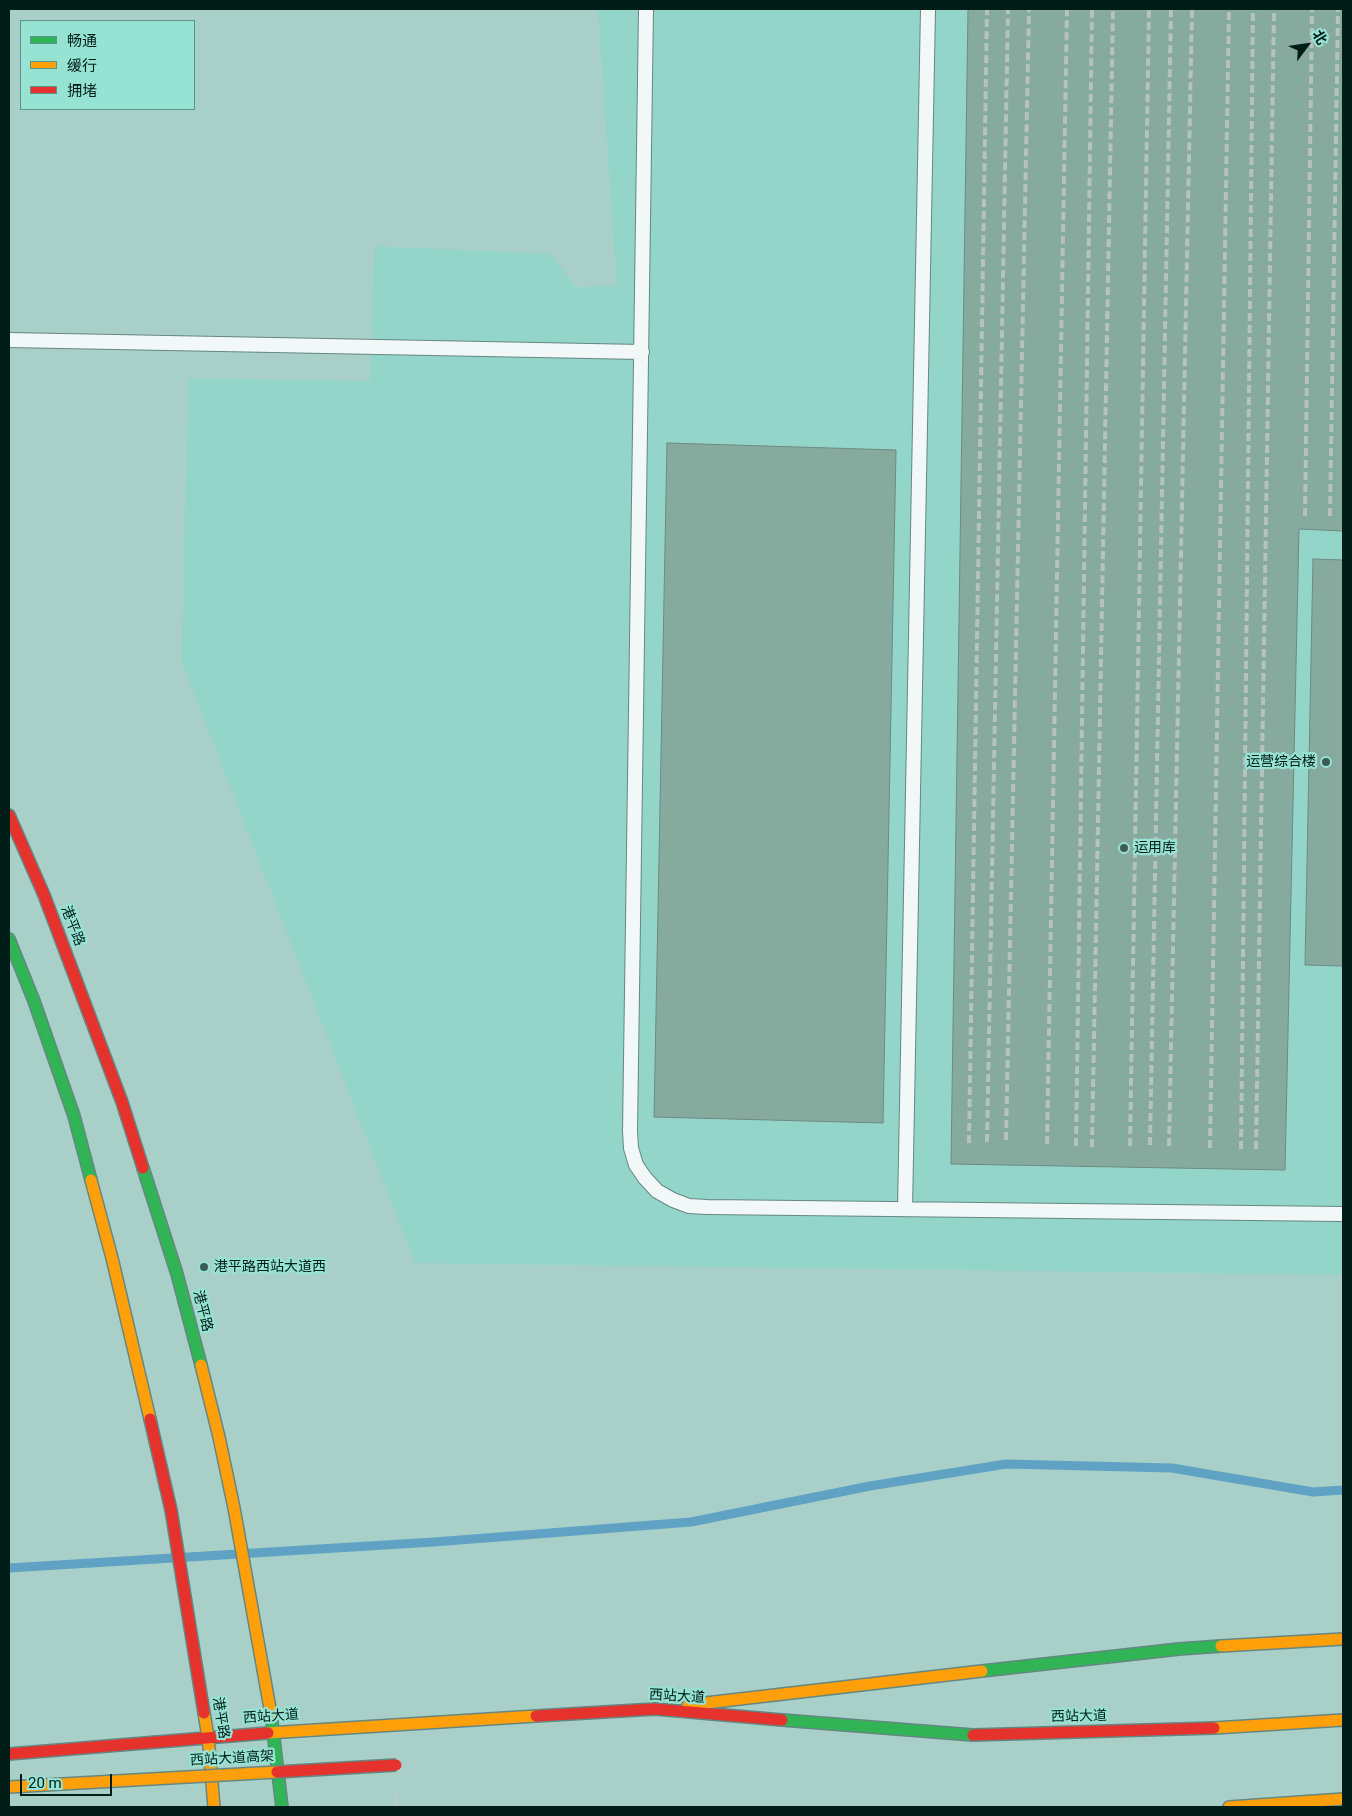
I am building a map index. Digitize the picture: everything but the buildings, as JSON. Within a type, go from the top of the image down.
[{"type":"main road","name":"港平路","points":[[9,815],[44,895],[122,1102],[177,1274],[219,1437],[234,1508],[274,1732],[282,1807]]},
{"type":"main road","name":"港平路","points":[[9,939],[34,1001],[74,1116],[112,1258],[171,1510],[208,1737],[214,1807]]},
{"type":"main road","points":[[655,1709],[1179,1649],[1343,1639]]},
{"type":"main road","name":"西站大道","points":[[9,1754],[274,1732],[655,1709],[960,1735],[1177,1730],[1343,1720]]},
{"type":"main road","name":"西站大道高架","points":[[9,1787],[396,1765]]},
{"type":"main road","points":[[1229,1807],[1343,1799]]},
{"type":"lane","points":[[646,9],[630,1130],[631,1148],[636,1165],[645,1178],[658,1191],[688,1206],[1343,1214]]},
{"type":"lane","points":[[906,1208],[928,9]]},
{"type":"lane","points":[[9,340],[642,352]]},
{"type":"shaded area","points":[[598,9],[1343,9],[1343,1275],[415,1263],[182,662],[188,378],[370,381],[375,246],[550,254],[576,287],[617,286]]},
{"type":"waterway","points":[[9,1568],[434,1542],[691,1522],[870,1486],[1006,1464],[1172,1468],[1313,1492],[1343,1490]]},
{"type":"railway","points":[[969,1143],[987,9]]},
{"type":"railway","points":[[987,1142],[1008,9]]},
{"type":"railway","points":[[1006,1140],[1029,9]]},
{"type":"railway","points":[[1047,1144],[1067,9]]},
{"type":"railway","points":[[1076,1146],[1092,9]]},
{"type":"railway","points":[[1092,1147],[1113,9]]},
{"type":"railway","points":[[1130,1146],[1149,9]]},
{"type":"railway","points":[[1150,1145],[1171,9]]},
{"type":"railway","points":[[1169,1146],[1192,9]]},
{"type":"railway","points":[[1210,1148],[1229,9]]},
{"type":"railway","points":[[1241,1149],[1253,9]]},
{"type":"railway","points":[[1256,1149],[1274,9]]},
{"type":"railway","points":[[1305,516],[1312,9]]},
{"type":"railway","points":[[1330,516],[1338,9]]},
{"type":"traffic: fast","points":[[9,939],[34,1001],[74,1116],[91,1180]]},
{"type":"traffic: fast","points":[[143,1168],[177,1274],[201,1365]]},
{"type":"traffic: fast","points":[[982,1671],[1221,1646]]},
{"type":"traffic: fast","points":[[271,1714],[282,1807]]},
{"type":"traffic: fast","points":[[782,1720],[973,1735]]},
{"type":"traffic: slow","points":[[91,1180],[112,1258],[150,1419]]},
{"type":"traffic: slow","points":[[201,1365],[234,1508],[271,1714]]},
{"type":"traffic: slow","points":[[1221,1646],[1343,1639]]},
{"type":"traffic: slow","points":[[688,1705],[982,1671]]},
{"type":"traffic: slow","points":[[204,1713],[214,1807]]},
{"type":"traffic: slow","points":[[268,1733],[536,1716]]},
{"type":"traffic: slow","points":[[1214,1728],[1343,1720]]},
{"type":"traffic: slow","points":[[9,1787],[277,1772]]},
{"type":"traffic: slow","points":[[1229,1807],[1343,1799]]},
{"type":"traffic: jam","points":[[9,815],[44,895],[122,1102],[143,1168]]},
{"type":"traffic: jam","points":[[150,1419],[171,1510],[204,1713]]},
{"type":"traffic: jam","points":[[536,1716],[655,1709],[782,1720]]},
{"type":"traffic: jam","points":[[973,1735],[1214,1728]]},
{"type":"traffic: jam","points":[[9,1754],[268,1733]]},
{"type":"traffic: jam","points":[[277,1772],[396,1765]]},
{"type":"place","name":"运营综合楼","points":[[1326,762]]},
{"type":"place","name":"运用库","points":[[1124,848]]},
{"type":"place","name":"港平路西站大道西","points":[[204,1267]]}]
